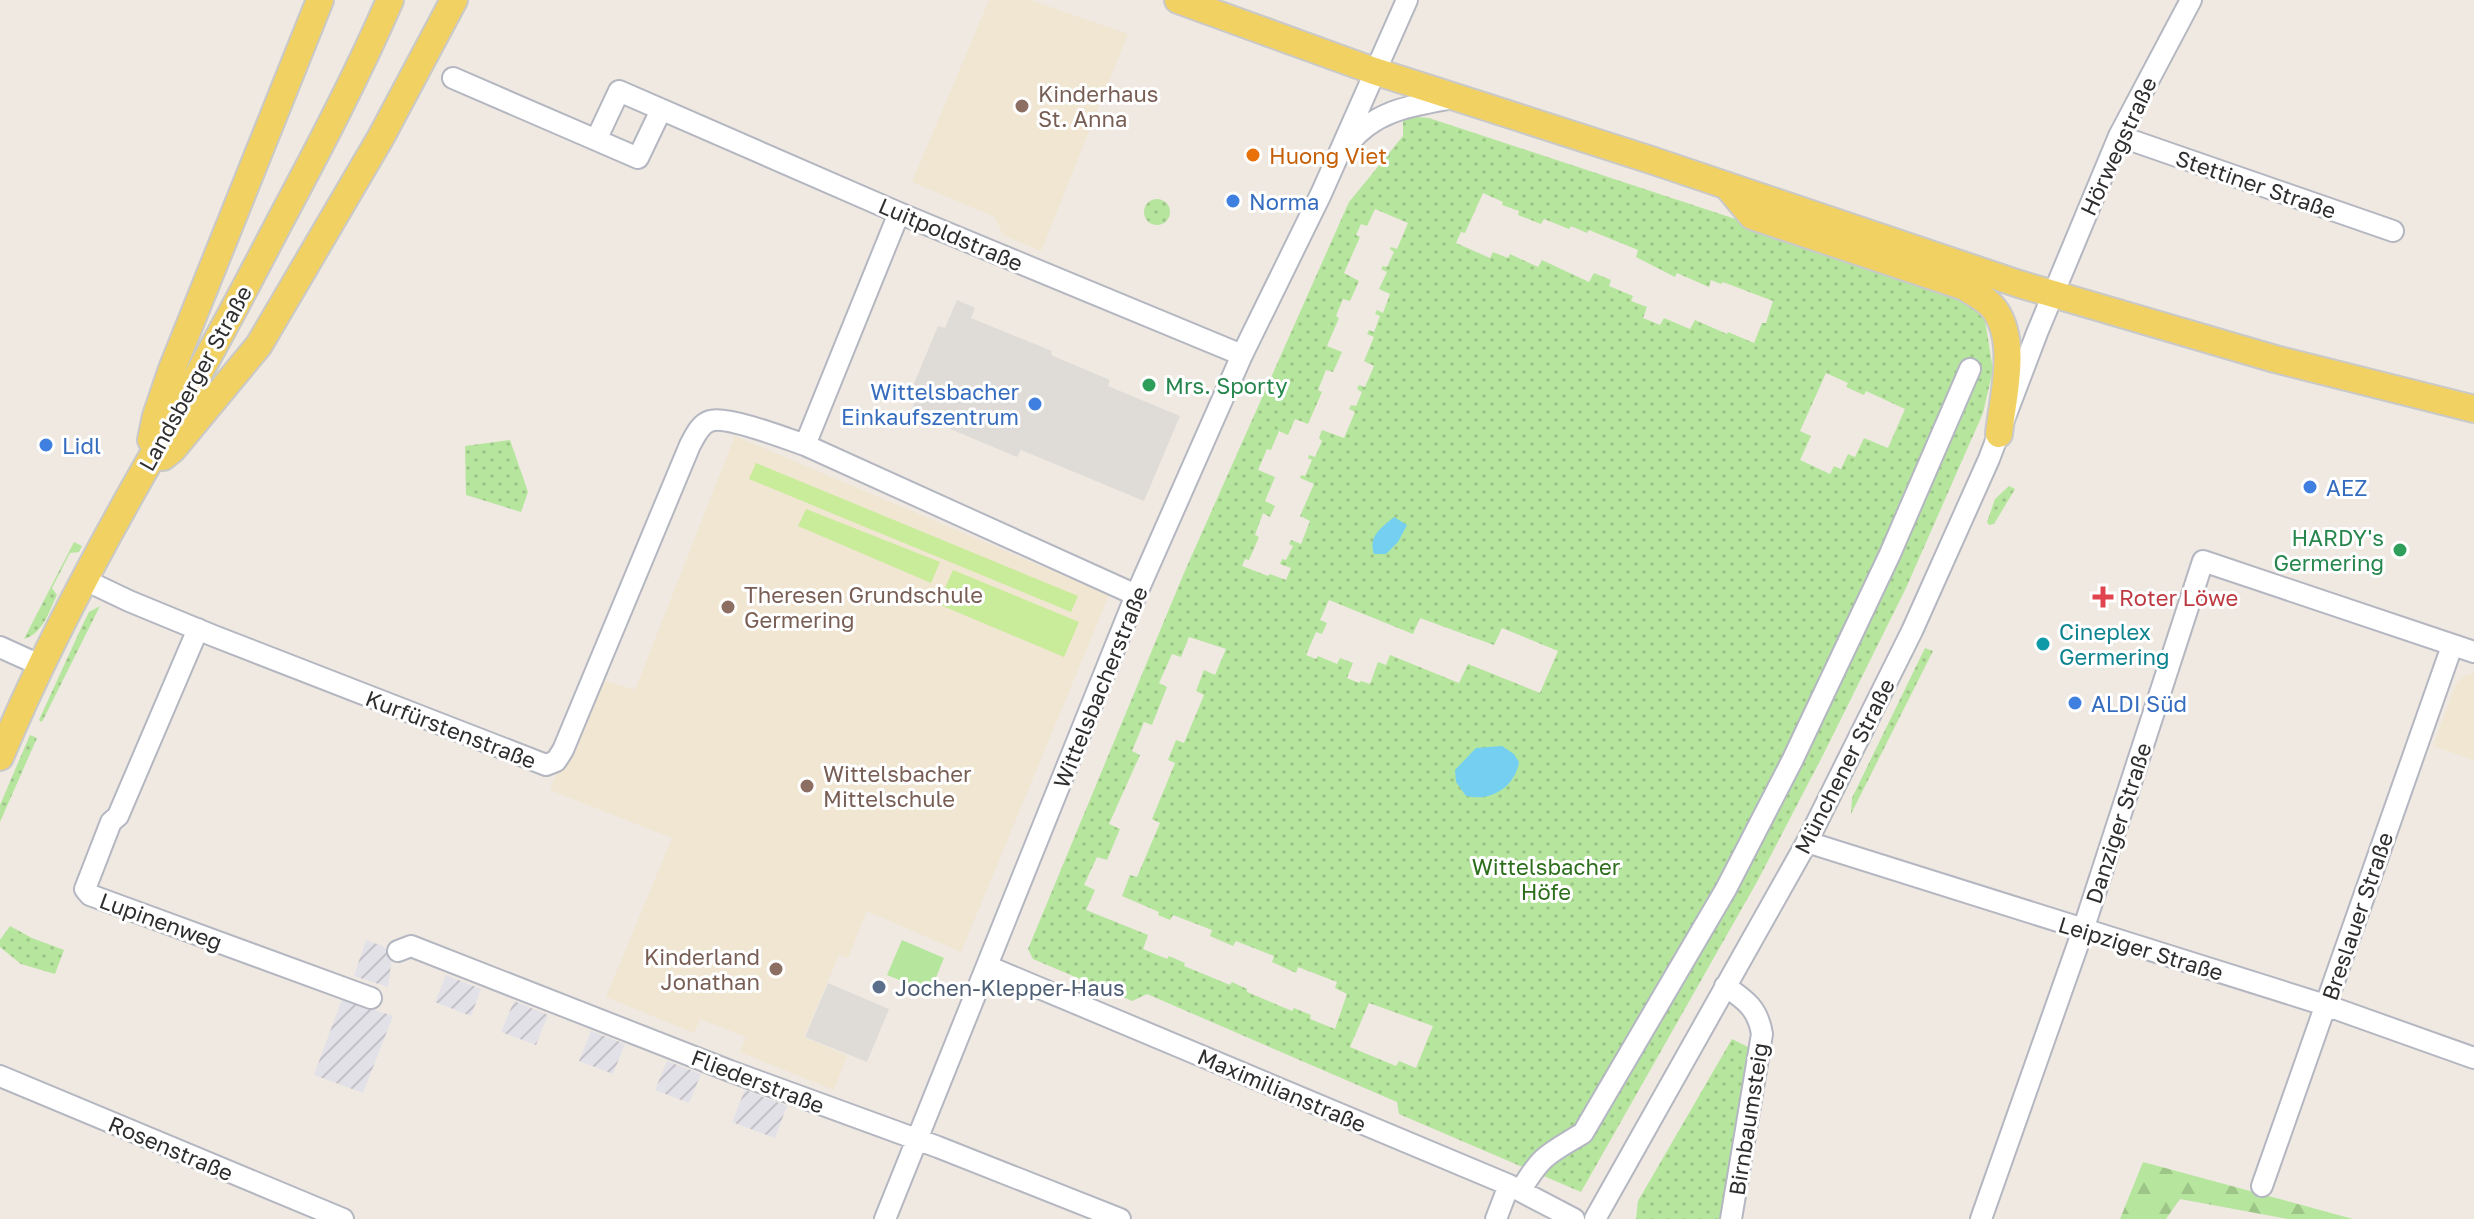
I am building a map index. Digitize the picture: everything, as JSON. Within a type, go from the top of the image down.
[{"type":"main road","points":[[144,471],[156,416],[172,369],[320,0]]},
{"type":"main road","name":"Landsberger Straße","points":[[0,757],[122,507],[340,108],[390,0]]},
{"type":"main road","points":[[144,471],[173,449],[259,345],[381,137],[454,0]]},
{"type":"main road","points":[[1178,0],[1374,71],[2054,294],[2275,359],[2474,409]]},
{"type":"main road","points":[[1727,186],[1752,216],[1965,287],[1993,307],[2002,323],[2008,354],[1999,434]]},
{"type":"street","name":"Wittelsbacherstraße","points":[[885,1219],[1136,595],[1242,355],[1334,164],[1407,0]]},
{"type":"street","name":"Hörwegstraße","points":[[2054,294],[2119,136],[2191,0]]},
{"type":"street","points":[[453,78],[638,158],[661,110]]},
{"type":"street","name":"Luitpoldstraße","points":[[596,140],[619,91],[899,213],[1242,355]]},
{"type":"street","name":"Wittelsbacherstraße","points":[[1334,164],[1357,134],[1374,120],[1405,108],[1457,98]]},
{"type":"street","name":"Stettiner Straße","points":[[2119,136],[2393,231]]},
{"type":"street","points":[[805,445],[899,213]]},
{"type":"street","name":"Münchener Straße","points":[[1595,1219],[1807,842],[1938,576],[2054,294]]},
{"type":"street","points":[[1496,1219],[1515,1187],[1537,1163],[1583,1133],[1726,889],[1829,687],[1970,369]]},
{"type":"street","name":"Kurfürstenstraße","points":[[85,580],[198,629],[546,765],[556,761],[563,750],[696,432],[708,421],[715,419],[748,426],[805,445],[1136,595]]},
{"type":"street","name":"Danziger Straße","points":[[1981,1219],[2083,930],[2203,561],[2452,646]]},
{"type":"street","name":"Lupinenweg","points":[[198,629],[118,816],[111,822],[85,889],[90,895],[371,998]]},
{"type":"street","points":[[2452,646],[2474,652]]},
{"type":"street","name":"Breslauer Straße","points":[[2262,1186],[2452,646]]},
{"type":"street","points":[[0,647],[42,666]]},
{"type":"street","name":"Leipziger Straße","points":[[1807,842],[2325,1005],[2474,1058]]},
{"type":"street","name":"Fliederstraße","points":[[398,951],[411,946],[1120,1219]]},
{"type":"street","name":"Maximilianstraße","points":[[987,966],[1515,1187],[1574,1219]]},
{"type":"street","name":"Birnbaumsteig","points":[[1725,986],[1749,1002],[1759,1017],[1762,1034],[1731,1219]]},
{"type":"street","name":"Rosenstraße","points":[[0,1076],[343,1219]]},
{"type":"shaded area","name":"Kinderhaus St. Anna","points":[[989,0],[1030,0],[1128,34],[1041,251],[1003,235],[995,217],[912,182]]},
{"type":"shaded area","points":[[957,300],[975,308],[971,318],[1052,351],[1051,355],[1110,380],[1108,386],[1180,416],[1144,501],[1021,450],[1017,457],[929,420],[926,427],[908,419],[917,396],[910,393],[938,326],[945,328]]},
{"type":"shaded area","points":[[735,436],[1109,595],[961,952],[867,911],[848,958],[839,955],[804,1037],[847,1056],[834,1090],[740,1052],[746,1037],[700,1019],[694,1033],[606,997],[672,838],[550,790],[597,678],[635,690]]},
{"type":"shaded area","points":[[2474,673],[2474,760],[2433,746],[2456,684],[2464,676]]},
{"type":"shaded area","points":[[366,940],[383,946],[392,956],[388,987],[354,976]]},
{"type":"shaded area","points":[[446,975],[481,989],[471,1016],[435,1002]]},
{"type":"shaded area","points":[[828,983],[889,1009],[867,1062],[805,1037]]},
{"type":"shaded area","points":[[342,999],[393,1016],[363,1093],[314,1075]]},
{"type":"shaded area","points":[[514,1001],[548,1015],[536,1045],[501,1032]]},
{"type":"shaded area","points":[[591,1031],[625,1044],[613,1074],[579,1061]]},
{"type":"shaded area","points":[[667,1061],[701,1074],[689,1103],[655,1090]]},
{"type":"shaded area","points":[[745,1090],[787,1106],[775,1138],[732,1122]]},
{"type":"green space","name":"Wittelsbacher Höfe","points":[[1403,116],[1429,118],[1960,293],[1984,314],[1993,370],[1983,413],[1906,588],[1758,880],[1581,1192],[1399,1114],[1397,1102],[1147,994],[1132,1001],[1033,959],[1028,949],[1184,573],[1349,202],[1403,136]],"holes":[[[1483,193],[1519,211],[1518,215],[1541,224],[1544,219],[1569,229],[1571,226],[1587,233],[1589,230],[1638,250],[1636,257],[1675,277],[1677,273],[1709,287],[1711,280],[1723,282],[1773,301],[1766,323],[1762,323],[1754,343],[1695,320],[1690,329],[1664,318],[1660,325],[1643,318],[1647,307],[1631,301],[1633,296],[1609,286],[1611,280],[1594,273],[1589,282],[1542,260],[1538,267],[1510,254],[1508,258],[1493,252],[1490,258],[1456,243],[1461,232],[1465,233]],[[1375,209],[1408,223],[1397,249],[1390,249],[1394,252],[1387,267],[1381,269],[1387,272],[1379,289],[1390,294],[1383,313],[1377,310],[1375,314],[1380,316],[1374,332],[1369,330],[1367,334],[1374,337],[1364,361],[1374,366],[1365,387],[1359,385],[1357,389],[1362,392],[1356,406],[1351,405],[1349,409],[1355,412],[1344,438],[1322,430],[1319,438],[1322,441],[1315,457],[1309,455],[1308,458],[1312,460],[1305,476],[1301,475],[1300,478],[1314,484],[1300,516],[1310,521],[1301,544],[1291,540],[1289,544],[1293,546],[1286,560],[1282,559],[1280,564],[1291,568],[1286,580],[1268,576],[1242,566],[1245,559],[1249,560],[1259,537],[1255,535],[1263,513],[1270,517],[1275,506],[1265,501],[1275,477],[1258,470],[1279,431],[1288,435],[1295,419],[1308,424],[1322,392],[1318,390],[1326,370],[1333,372],[1342,352],[1327,346],[1343,299],[1350,301],[1359,281],[1344,273],[1360,237],[1356,235],[1361,224],[1367,226]],[[1826,373],[1848,383],[1846,387],[1864,395],[1866,391],[1905,409],[1888,448],[1864,438],[1855,457],[1848,454],[1841,469],[1834,466],[1830,474],[1800,460],[1811,436],[1800,431]],[[1329,600],[1413,634],[1420,618],[1494,645],[1502,628],[1558,651],[1540,693],[1468,664],[1459,683],[1390,655],[1386,665],[1378,662],[1370,684],[1359,683],[1347,678],[1353,663],[1340,658],[1337,664],[1306,655],[1316,632],[1322,634],[1327,623],[1320,620]],[[1189,637],[1226,649],[1215,675],[1204,670],[1196,691],[1204,695],[1184,743],[1176,740],[1168,760],[1175,763],[1152,819],[1160,823],[1137,877],[1130,875],[1122,896],[1170,920],[1173,915],[1212,930],[1210,936],[1233,946],[1236,941],[1274,956],[1272,962],[1296,973],[1298,967],[1337,982],[1335,988],[1347,994],[1335,1029],[1310,1019],[1311,1015],[1294,1008],[1292,1011],[1247,992],[1247,989],[1232,982],[1230,985],[1184,966],[1185,963],[1169,956],[1167,959],[1143,949],[1148,935],[1086,910],[1095,890],[1084,885],[1097,857],[1107,860],[1120,829],[1109,824],[1140,755],[1132,751],[1144,722],[1152,725],[1167,687],[1159,683],[1172,654],[1181,657]],[[1369,1003],[1433,1026],[1416,1068],[1399,1061],[1396,1066],[1350,1047]]]},
{"type":"green space","points":[[1157,199],[1166,203],[1170,212],[1166,221],[1157,225],[1148,221],[1144,212],[1148,203]]},
{"type":"green space","points":[[510,440],[528,492],[521,512],[466,495],[465,446]]},
{"type":"green space","points":[[756,463],[1078,596],[1071,612],[749,479]]},
{"type":"green space","points":[[2009,486],[2015,489],[1994,524],[1989,525],[1987,522],[1995,499]]},
{"type":"green space","points":[[806,509],[940,562],[931,583],[798,526]]},
{"type":"green space","points":[[74,542],[82,546],[79,552],[70,553],[52,588],[57,595],[48,615],[36,632],[24,639]]},
{"type":"green space","points":[[953,570],[1079,622],[1064,657],[938,604]]},
{"type":"green space","points":[[100,606],[41,722],[39,720],[89,612]]},
{"type":"green space","points":[[1925,648],[1933,651],[1851,814],[1852,798]]},
{"type":"green space","points":[[30,735],[37,738],[0,822],[0,805]]},
{"type":"green space","points":[[10,926],[64,950],[55,974],[21,964],[0,947],[0,940]]},
{"type":"green space","points":[[902,940],[944,958],[930,992],[887,975]]},
{"type":"green space","points":[[1732,1039],[1750,1048],[1725,1219],[1636,1219],[1638,1201]]},
{"type":"green space","points":[[2143,1162],[2353,1219],[2288,1219],[2180,1199],[2166,1219],[2120,1219]]},
{"type":"water","points":[[1394,517],[1407,525],[1398,542],[1386,554],[1374,554],[1374,537]]},
{"type":"water","points":[[1502,746],[1519,762],[1513,779],[1493,794],[1466,796],[1456,782],[1455,770],[1476,748]]},
{"type":"place","name":"Kinderhaus St. Anna","points":[[1022,106]]},
{"type":"place","name":"Huong Viet","points":[[1253,155]]},
{"type":"place","name":"Norma","points":[[1233,201]]},
{"type":"place","name":"Mrs. Sporty","points":[[1149,385]]},
{"type":"place","name":"Wittelsbacher Einkaufszentrum","points":[[1035,404]]},
{"type":"place","name":"Lidl","points":[[46,445]]},
{"type":"place","name":"AEZ","points":[[2310,487]]},
{"type":"place","name":"HARDY's Germering","points":[[2400,550]]},
{"type":"place","name":"Roter Löwe","points":[[2103,597]]},
{"type":"place","name":"Theresen Grundschule Germering","points":[[728,607]]},
{"type":"place","name":"Cineplex Germering","points":[[2043,644]]},
{"type":"place","name":"ALDI Süd","points":[[2075,703]]},
{"type":"place","name":"Wittelsbacher Mittelschule","points":[[807,786]]},
{"type":"place","name":"Kinderland Jonathan","points":[[776,969]]},
{"type":"place","name":"Jochen-Klepper-Haus","points":[[879,987]]}]
